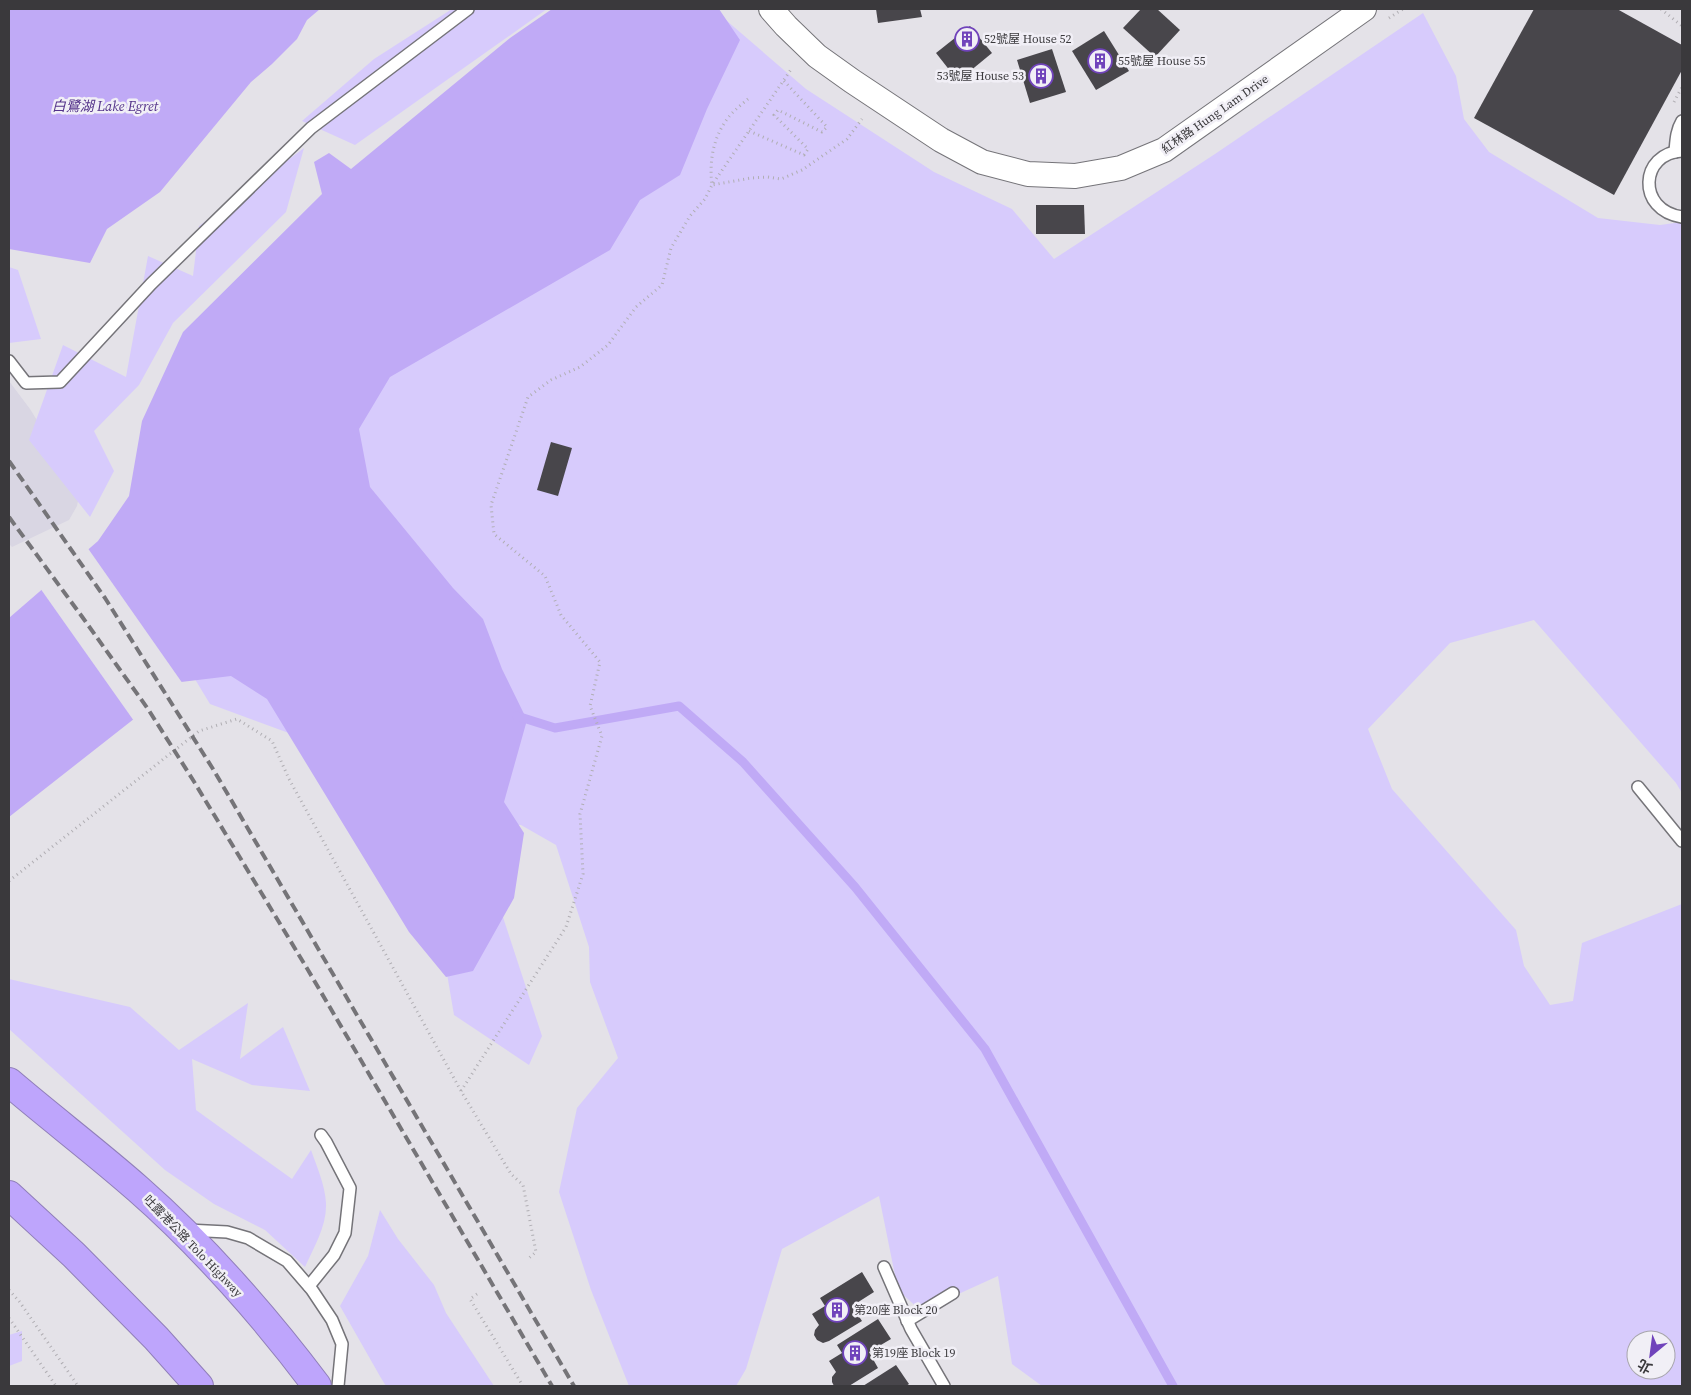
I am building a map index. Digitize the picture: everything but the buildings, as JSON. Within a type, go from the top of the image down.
[{"type":"highway","name":"吐露港公路 Tolo Highway","points":[[9,1082],[138,1189],[181,1229],[292,1354],[317,1386]]},
{"type":"highway","points":[[9,1195],[74,1255],[156,1338],[199,1386]]},
{"type":"street","name":"紅林路 Hung Lam Drive","points":[[771,9],[817,56],[940,140],[982,162],[1028,174],[1075,176],[1121,168],[1164,150],[1364,9]]},
{"type":"lane","points":[[9,360],[26,383],[60,382],[151,284],[311,128],[468,9]]},
{"type":"lane","points":[[1682,121],[1676,139],[1679,151],[1661,158],[1649,178],[1654,200],[1661,209],[1670,215],[1682,217]]},
{"type":"lane","points":[[1638,787],[1682,841]]},
{"type":"lane","points":[[309,1286],[334,1254],[345,1233],[350,1188],[321,1135]]},
{"type":"lane","points":[[181,1229],[227,1232],[248,1238],[287,1261],[309,1286],[332,1320],[342,1344],[338,1386]]},
{"type":"lane","points":[[884,1267],[907,1321],[944,1386]]},
{"type":"lane","points":[[907,1321],[953,1293]]},
{"type":"path","points":[[1387,20],[1403,9]]},
{"type":"path","points":[[1661,9],[1682,26]]},
{"type":"path","points":[[461,1091],[566,927],[584,874],[580,814],[602,736],[590,706],[600,662],[560,615],[545,576],[494,534],[491,505],[528,397],[551,380],[580,367],[608,345],[636,307],[662,285],[670,248],[690,216],[705,199],[712,185],[795,65],[799,69]]},
{"type":"path","points":[[749,130],[804,155],[808,149],[774,115],[778,110],[822,132],[827,127],[784,81]]},
{"type":"path","points":[[712,185],[710,167],[713,149],[719,134],[728,118],[748,99]]},
{"type":"path","points":[[712,185],[751,178],[768,177],[781,179],[802,170],[847,139],[864,116],[858,112]]},
{"type":"path","points":[[9,882],[199,731],[236,719],[272,741],[289,779],[461,1091],[511,1174],[523,1185],[536,1252],[528,1258]]},
{"type":"path","points":[[9,1290],[20,1301],[78,1386]]},
{"type":"path","points":[[477,1294],[470,1299],[522,1386]]},
{"type":"path","points":[[9,1318],[56,1386]]},
{"type":"shaded area","points":[[452,9],[547,9],[355,145],[302,121],[374,59]]},
{"type":"shaded area","points":[[713,9],[806,89],[934,172],[1012,209],[1054,259],[1215,154],[1423,13],[1456,76],[1464,119],[1489,152],[1598,218],[1660,225],[1682,222],[1682,793],[1676,783],[1534,620],[1450,643],[1368,729],[1392,789],[1516,930],[1524,966],[1550,1005],[1573,1001],[1582,943],[1682,904],[1682,1386],[1042,1386],[1012,1364],[998,1276],[921,1311],[898,1290],[879,1196],[782,1249],[746,1369],[736,1386],[629,1386],[591,1290],[559,1192],[577,1108],[618,1058],[590,982],[589,947],[556,845],[521,825],[466,822],[297,736],[210,704],[187,666],[220,563]]},
{"type":"shaded area","points":[[304,148],[286,212],[173,323],[139,385],[94,431],[114,471],[90,517],[29,440],[63,345],[126,377],[148,256],[193,276],[199,226]]},
{"type":"shaded area","points":[[9,267],[18,270],[41,339],[9,343]]},
{"type":"shaded area","points":[[9,381],[30,409],[79,488],[77,506],[69,520],[12,547],[9,544]]},
{"type":"shaded area","points":[[499,905],[542,1036],[529,1065],[454,1015],[437,915]]},
{"type":"shaded area","points":[[9,979],[130,1007],[179,1050],[248,1003],[240,1059],[283,1027],[310,1091],[252,1085],[192,1059],[196,1110],[292,1179],[311,1150],[324,1190],[326,1212],[319,1236],[305,1267],[265,1230],[214,1204],[165,1170],[9,1029]]},
{"type":"shaded area","points":[[380,1210],[398,1239],[434,1285],[446,1313],[494,1386],[386,1386],[340,1306],[368,1256]]},
{"type":"shaded area","points":[[22,1331],[22,1361],[9,1366],[9,1335]]},
{"type":"water","name":"白鷺湖 Lake Egret","points":[[9,9],[320,9],[307,20],[297,39],[251,82],[160,192],[107,229],[90,263],[9,249]]},
{"type":"water","points":[[552,9],[719,9],[740,40],[707,109],[680,175],[640,200],[610,250],[390,377],[359,429],[370,487],[453,588],[483,619],[502,669],[527,720],[504,802],[524,833],[514,898],[473,971],[446,977],[409,932],[267,699],[231,676],[181,682],[9,817],[9,618],[98,541],[129,496],[142,421],[183,332],[322,194],[314,162],[329,153],[351,169],[510,38]]},
{"type":"pier","points":[[87,547],[183,684],[134,721],[40,588]]},
{"type":"waterway","points":[[517,716],[555,728],[679,706],[743,762],[855,887],[985,1049],[1173,1386]]},
{"type":"railway","points":[[9,461],[105,598],[213,769],[574,1386]]},
{"type":"railway","points":[[9,517],[148,709],[193,780],[308,970],[552,1386]]},
{"type":"place","name":"52號屋 House 52","points":[[967,39]]},
{"type":"place","name":"55號屋 House 55","points":[[1100,61]]},
{"type":"place","name":"53號屋 House 53","points":[[1041,76]]},
{"type":"place","name":"第20座 Block 20","points":[[837,1310]]},
{"type":"place","name":"第19座 Block 19","points":[[855,1353]]}]
